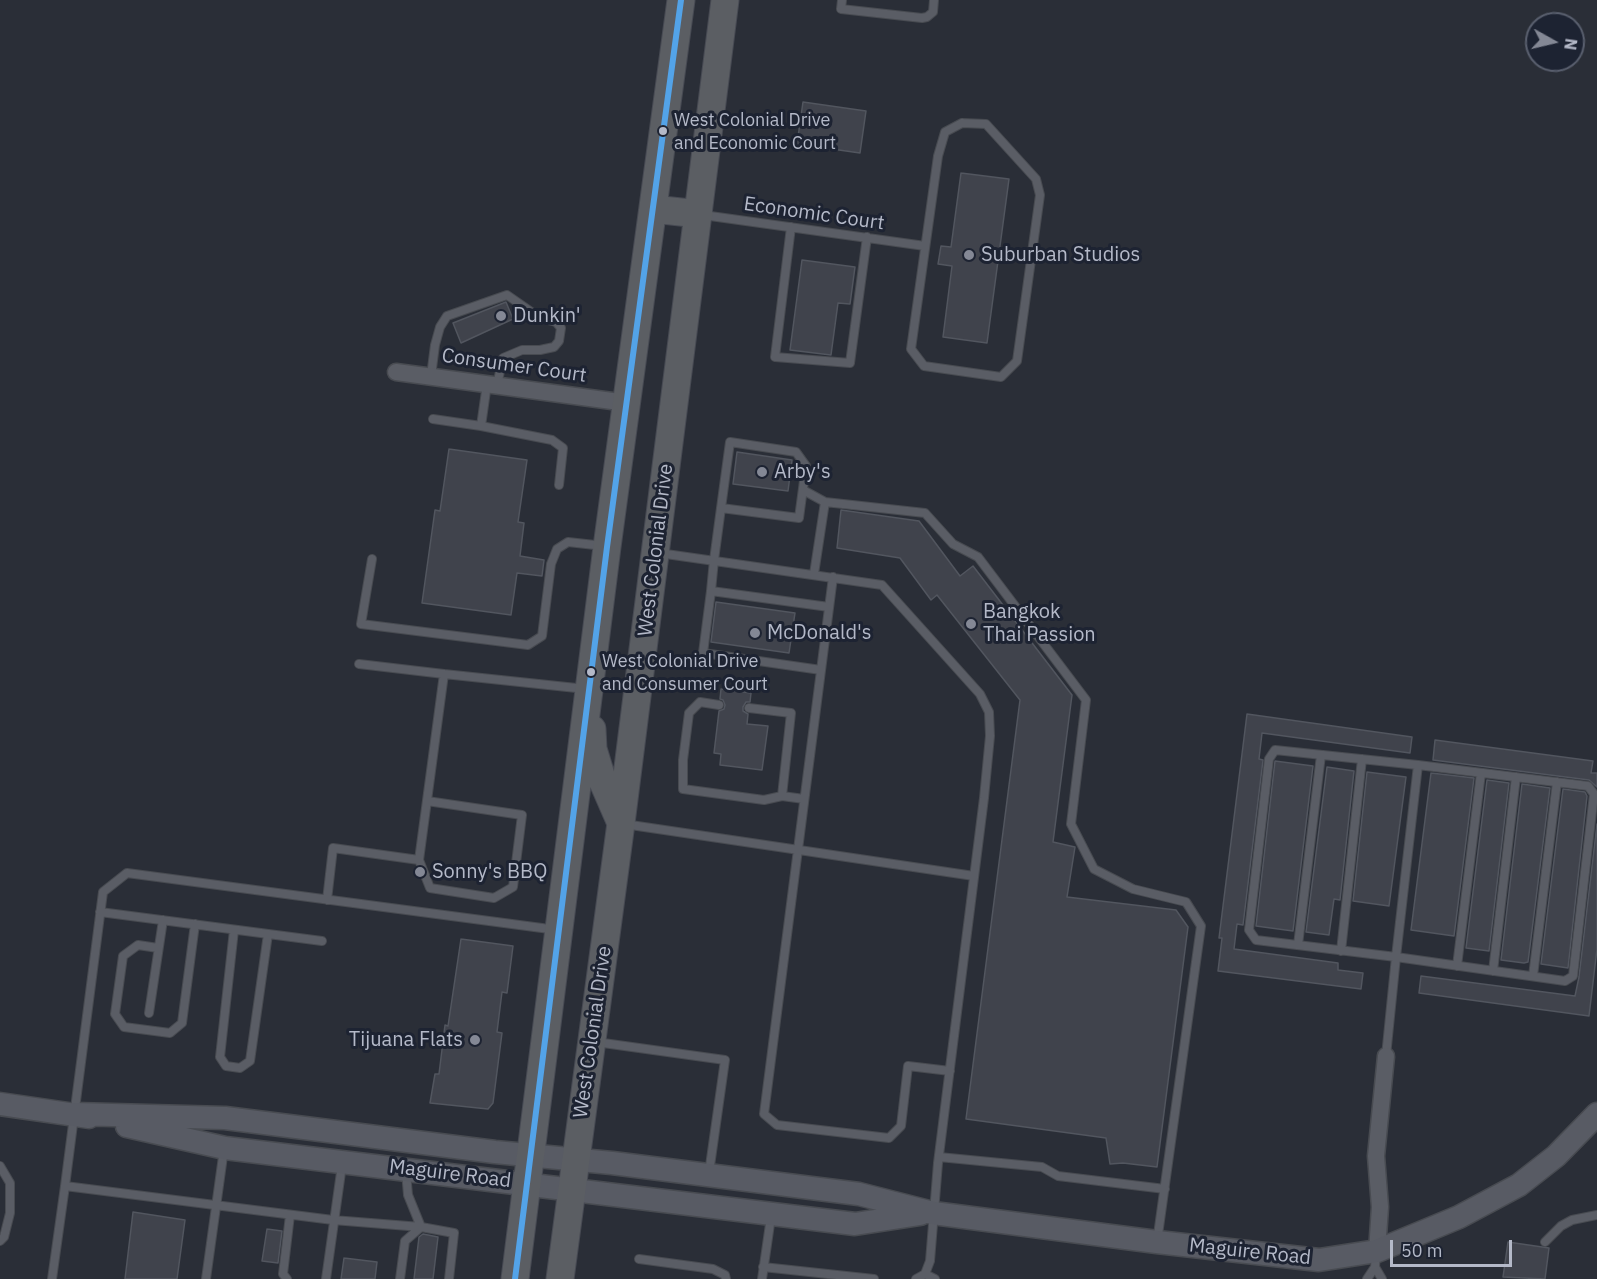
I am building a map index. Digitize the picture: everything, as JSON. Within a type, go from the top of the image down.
[{"type":"highway","points":[[515,1279],[607,547],[681,0]]},
{"type":"highway","name":"West Colonial Drive","points":[[560,1279],[621,823],[725,0]]},
{"type":"highway","points":[[653,209],[699,214]]},
{"type":"highway","points":[[589,689],[593,749],[603,782],[621,823]]},
{"type":"main road","name":"Maguire Road","points":[[0,1104],[75,1114],[225,1148],[406,1168],[855,1224],[933,1213]]},
{"type":"main road","name":"Maguire Road","points":[[75,1114],[225,1118],[859,1194],[933,1213],[1319,1260],[1376,1259],[1460,1217],[1519,1185],[1556,1156],[1597,1114]]},
{"type":"street","name":"Consumer Court","points":[[396,372],[627,403]]},
{"type":"street","points":[[1376,1259],[1380,1207],[1376,1156],[1386,1056]]},
{"type":"lane","points":[[843,0],[841,9],[927,18],[933,12],[934,0]]},
{"type":"lane","points":[[962,123],[986,124],[1036,179],[1040,195],[1017,361],[1000,376],[924,366],[911,349],[926,246],[938,156],[945,132],[962,123]]},
{"type":"lane","name":"Economic Court","points":[[699,214],[926,246]]},
{"type":"lane","points":[[791,227],[775,357],[850,363],[867,237]]},
{"type":"lane","points":[[431,376],[435,345],[440,327],[447,316],[507,296],[540,318],[556,322],[561,328],[559,341],[554,347],[522,350],[503,358],[492,385],[481,426]]},
{"type":"lane","points":[[433,419],[552,440],[563,448],[559,485]]},
{"type":"lane","points":[[721,508],[799,518],[806,466],[796,452],[730,442],[721,508],[714,560],[711,591],[702,653],[821,670]]},
{"type":"lane","points":[[803,490],[825,502],[925,513],[953,544],[978,557],[1086,700],[1071,824],[1094,869],[1134,889],[1186,902],[1200,926],[1157,1242]]},
{"type":"lane","points":[[814,574],[825,502]]},
{"type":"lane","points":[[372,559],[362,624],[528,645],[542,636],[551,564],[557,549],[568,542],[607,547]]},
{"type":"lane","points":[[655,552],[882,585],[980,694],[989,712],[990,736],[939,1157],[930,1261],[925,1274],[915,1279]]},
{"type":"lane","points":[[833,577],[764,1114],[777,1125],[890,1138],[901,1126],[908,1066],[950,1071]]},
{"type":"lane","points":[[711,591],[829,607]]},
{"type":"lane","points":[[359,664],[589,689]]},
{"type":"lane","points":[[427,801],[522,815],[513,888],[494,898],[430,888],[419,860],[444,674]]},
{"type":"lane","points":[[720,705],[700,702],[689,713],[683,760],[683,789],[764,800],[782,796],[804,799]]},
{"type":"lane","points":[[749,708],[791,713],[782,796]]},
{"type":"lane","points":[[1275,750],[1321,755],[1588,786],[1594,794],[1573,976],[1565,981],[1256,940],[1249,930],[1269,759],[1275,750]]},
{"type":"lane","points":[[1298,945],[1321,755]]},
{"type":"lane","points":[[1341,951],[1362,759]]},
{"type":"lane","points":[[1386,1056],[1418,765]]},
{"type":"lane","points":[[1457,966],[1481,773]]},
{"type":"lane","points":[[1493,971],[1516,777]]},
{"type":"lane","points":[[1533,976],[1557,782]]},
{"type":"lane","points":[[621,823],[974,876]]},
{"type":"lane","points":[[327,900],[333,848],[419,860]]},
{"type":"lane","points":[[52,1279],[103,892],[127,873],[559,930]]},
{"type":"lane","points":[[100,912],[322,941]]},
{"type":"lane","points":[[150,1013],[163,920]]},
{"type":"lane","points":[[158,948],[138,945],[123,956],[115,1014],[124,1027],[170,1033],[182,1023],[195,924]]},
{"type":"lane","points":[[234,930],[220,1057],[226,1066],[240,1068],[250,1061],[268,934]]},
{"type":"lane","points":[[591,1041],[725,1060],[709,1176]]},
{"type":"lane","points":[[206,1279],[225,1148]]},
{"type":"lane","points":[[939,1157],[1042,1167],[1058,1176],[1165,1189]]},
{"type":"lane","points":[[326,1279],[342,1161]]},
{"type":"lane","points":[[0,1166],[10,1184],[10,1213],[4,1237],[0,1241]]},
{"type":"lane","points":[[406,1168],[408,1196],[421,1227]]},
{"type":"lane","points":[[65,1186],[333,1220],[421,1227],[454,1233],[450,1279]]},
{"type":"lane","points":[[762,1279],[771,1213]]},
{"type":"lane","points":[[287,1279],[283,1274],[290,1215]]},
{"type":"lane","points":[[1545,1242],[1561,1226],[1572,1220],[1597,1215]]},
{"type":"lane","points":[[400,1279],[405,1241],[421,1227]]},
{"type":"lane","points":[[639,1259],[713,1269],[725,1275],[726,1279]]},
{"type":"lane","points":[[1366,1279],[1376,1259]]},
{"type":"lane","points":[[1376,1259],[1382,1279]]},
{"type":"lane","points":[[763,1267],[874,1279]]},
{"type":"lane","points":[[925,1274],[935,1279]]},
{"type":"building","points":[[803,102],[866,111],[860,153],[797,144]]},
{"type":"building","name":"Suburban Studios","points":[[961,173],[1009,179],[987,343],[943,337],[952,266],[938,264],[941,246],[951,247]]},
{"type":"building","points":[[802,260],[855,267],[850,304],[838,303],[831,355],[790,350]]},
{"type":"building","points":[[506,302],[513,319],[461,343],[453,323]]},
{"type":"building","points":[[449,449],[527,460],[518,522],[524,523],[520,556],[544,560],[542,576],[517,573],[511,615],[422,603],[435,510],[440,511]]},
{"type":"building","name":"Arby's","points":[[737,452],[792,460],[788,491],[733,484]]},
{"type":"building","points":[[841,510],[919,521],[960,576],[973,566],[1072,695],[1053,842],[1075,847],[1067,897],[1176,910],[1188,927],[1157,1167],[1123,1163],[1110,1164],[1106,1138],[966,1119],[1020,700],[937,595],[931,600],[900,558],[837,548]]},
{"type":"building","points":[[716,602],[795,613],[789,653],[711,642]]},
{"type":"building","points":[[721,689],[751,693],[750,702],[746,702],[743,707],[743,711],[748,714],[747,724],[768,726],[762,770],[720,765],[721,754],[714,753],[719,711],[724,709],[725,705],[720,699]]},
{"type":"building","points":[[1247,714],[1412,737],[1410,753],[1262,733],[1259,759],[1263,760],[1243,925],[1237,924],[1234,949],[1338,963],[1338,970],[1363,973],[1361,989],[1218,971],[1222,938],[1219,938]]},
{"type":"building","points":[[1435,740],[1593,761],[1591,773],[1597,773],[1597,787],[1589,780],[1433,760]]},
{"type":"building","points":[[1275,761],[1313,766],[1293,931],[1256,926]]},
{"type":"building","points":[[1327,767],[1354,771],[1340,900],[1334,899],[1329,935],[1306,932]]},
{"type":"building","points":[[1367,772],[1406,777],[1389,906],[1353,901]]},
{"type":"building","points":[[1431,773],[1474,778],[1454,936],[1411,930]]},
{"type":"building","points":[[1487,780],[1509,783],[1489,951],[1466,948]]},
{"type":"building","points":[[1522,784],[1550,788],[1528,962],[1524,963],[1501,960]]},
{"type":"building","points":[[1563,789],[1585,792],[1587,796],[1568,968],[1541,964]]},
{"type":"building","points":[[1597,824],[1597,949],[1589,1016],[1419,993],[1421,976],[1575,996]]},
{"type":"building","points":[[461,939],[513,946],[507,993],[502,992],[497,1032],[502,1033],[493,1103],[488,1109],[430,1103],[435,1074],[439,1074],[445,1025],[448,1026]]},
{"type":"building","points":[[133,1212],[185,1220],[177,1279],[125,1279]]},
{"type":"building","points":[[267,1229],[282,1231],[278,1263],[262,1261]]},
{"type":"building","points":[[423,1234],[438,1237],[433,1279],[414,1279],[419,1237]]},
{"type":"building","points":[[1508,1242],[1549,1248],[1545,1279],[1503,1277]]},
{"type":"building","points":[[344,1258],[377,1262],[375,1279],[341,1279]]},
{"type":"transit line","points":[[515,1279],[607,547],[681,0]]},
{"type":"place","name":"West Colonial Drive and Economic Court","points":[[663,131]]},
{"type":"place","name":"Suburban Studios","points":[[969,255]]},
{"type":"place","name":"Dunkin'","points":[[501,316]]},
{"type":"place","name":"Arby's","points":[[762,472]]},
{"type":"place","name":"Bangkok Thai Passion","points":[[971,624]]},
{"type":"place","name":"McDonald's","points":[[755,633]]},
{"type":"place","name":"West Colonial Drive and Consumer Court","points":[[591,672]]},
{"type":"place","name":"Sonny's BBQ","points":[[420,872]]},
{"type":"place","name":"Tijuana Flats","points":[[475,1040]]}]
